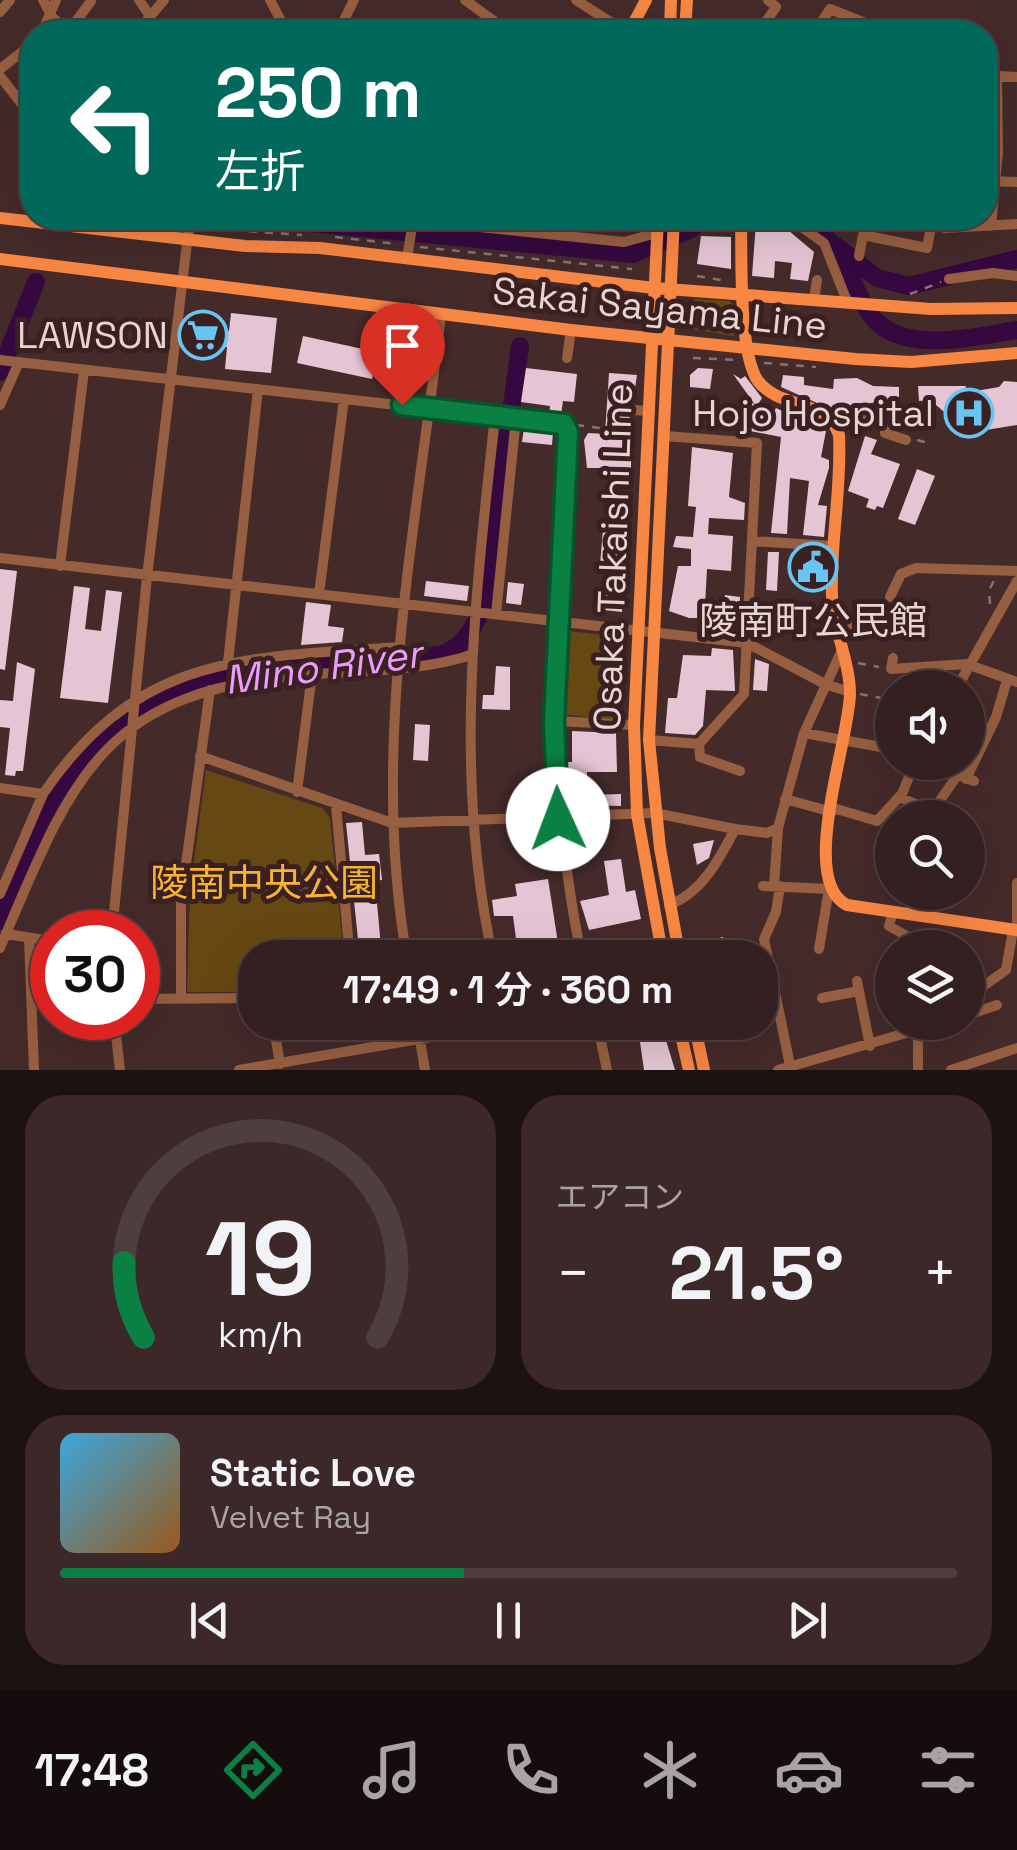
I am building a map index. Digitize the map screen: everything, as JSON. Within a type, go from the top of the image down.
[{"type":"main road","name":"Sakai Sayama Line","points":[[102,230],[320,248],[654,288],[875,304],[1017,308]]},
{"type":"main road","name":"Osaka Takaishi Line","points":[[657,230],[634,726],[638,814],[660,940]]},
{"type":"main road","name":"Osaka Takaishi Line","points":[[673,230],[649,740],[654,813],[676,940]]},
{"type":"main road","points":[[742,230],[744,354],[770,391],[834,421],[840,445],[832,602],[850,692],[823,858],[829,888],[834,899],[847,905],[892,915],[1016,927]]},
{"type":"main road","name":"Sakai Sayama Line","points":[[0,259],[652,338],[744,354],[911,362],[1017,353]]},
{"type":"main road","points":[[682,1040],[689,1070]]},
{"type":"main road","points":[[698,1040],[704,1070]]},
{"type":"street","points":[[0,12],[10,0]]},
{"type":"street","points":[[43,0],[55,20]]},
{"type":"street","points":[[50,20],[56,0]]},
{"type":"street","points":[[139,0],[150,16]]},
{"type":"street","points":[[147,20],[164,0]]},
{"type":"street","points":[[576,0],[608,20]]},
{"type":"street","points":[[766,20],[776,7],[768,0]]},
{"type":"street","points":[[467,1],[493,20]]},
{"type":"street","points":[[822,20],[830,9],[858,20]]},
{"type":"street","points":[[20,55],[0,72],[20,100]]},
{"type":"street","points":[[114,910],[146,577],[188,230]]},
{"type":"street","points":[[407,260],[411,230]]},
{"type":"street","points":[[496,230],[532,230]]},
{"type":"street","points":[[546,230],[624,242],[657,240]]},
{"type":"street","points":[[806,230],[824,243],[851,302]]},
{"type":"street","points":[[858,256],[863,235],[927,248],[930,230]]},
{"type":"street","points":[[949,279],[1017,276]]},
{"type":"street","points":[[814,300],[817,280]]},
{"type":"street","points":[[405,940],[392,823],[392,744],[441,314]]},
{"type":"street","points":[[567,358],[571,330]]},
{"type":"street","points":[[0,360],[564,424],[568,432],[554,721],[558,819],[579,940]]},
{"type":"street","points":[[0,405],[17,362]]},
{"type":"street","points":[[60,566],[84,370]]},
{"type":"street","points":[[228,662],[258,389]]},
{"type":"street","points":[[320,594],[344,399]]},
{"type":"street","points":[[632,410],[648,412]]},
{"type":"street","points":[[834,421],[854,413],[885,424],[886,433],[906,440]]},
{"type":"street","points":[[490,940],[470,820],[470,655],[498,416]]},
{"type":"street","points":[[496,614],[515,418]]},
{"type":"street","points":[[666,436],[756,443],[744,694],[700,744],[700,757],[740,771]]},
{"type":"street","points":[[752,541],[833,546]]},
{"type":"street","points":[[0,558],[747,642],[825,684],[850,692]]},
{"type":"street","points":[[890,598],[901,574],[916,568],[1017,571]]},
{"type":"street","points":[[965,670],[1015,588]]},
{"type":"street","points":[[879,610],[862,614],[839,645],[804,733],[778,828],[772,886],[776,912],[764,939],[787,1069],[887,1040]]},
{"type":"street","points":[[0,894],[43,794],[74,751],[173,678],[228,662],[401,647]]},
{"type":"street","points":[[0,948],[66,798],[92,764],[133,725],[171,703],[248,679],[436,666],[470,655]]},
{"type":"street","points":[[892,664],[968,664],[1012,681],[985,740]]},
{"type":"street","points":[[298,792],[312,674]]},
{"type":"street","points":[[181,998],[181,900],[210,690]]},
{"type":"street","points":[[554,721],[634,726]]},
{"type":"street","points":[[804,733],[875,746]]},
{"type":"street","points":[[649,740],[700,744]]},
{"type":"street","points":[[200,756],[392,823],[654,813],[735,829],[771,833],[778,828]]},
{"type":"street","points":[[784,799],[877,821],[899,797],[907,780]]},
{"type":"street","points":[[944,800],[964,780]]},
{"type":"street","points":[[0,788],[43,794]]},
{"type":"street","points":[[899,797],[907,800]]},
{"type":"street","points":[[336,806],[348,940]]},
{"type":"street","points":[[669,904],[681,900],[713,869],[735,829]]},
{"type":"street","points":[[985,984],[1006,970],[1016,927],[1017,882]]},
{"type":"street","points":[[772,886],[829,888],[819,950]]},
{"type":"street","points":[[927,917],[928,910]]},
{"type":"street","points":[[892,915],[889,926],[895,930]]},
{"type":"street","points":[[6,934],[29,938],[34,1070]]},
{"type":"street","points":[[822,998],[858,986],[870,1046]]},
{"type":"street","points":[[160,999],[238,998]]},
{"type":"street","points":[[985,1009],[997,1005]]},
{"type":"street","points":[[117,1040],[120,1070]]},
{"type":"street","points":[[276,1040],[280,1064]]},
{"type":"street","points":[[238,1070],[414,1040]]},
{"type":"street","points":[[420,1040],[425,1070]]},
{"type":"street","points":[[600,1040],[607,1070]]},
{"type":"street","points":[[918,1070],[921,1040]]},
{"type":"street","points":[[951,1070],[1017,1048]]},
{"type":"street","points":[[988,1058],[993,1070]]},
{"type":"path","points":[[697,276],[735,282]]},
{"type":"path","points":[[910,294],[949,279]]},
{"type":"path","points":[[693,358],[744,354]]},
{"type":"path","points":[[564,424],[639,433]]},
{"type":"path","points":[[906,440],[929,444]]},
{"type":"path","points":[[1000,569],[989,590],[989,603],[1000,610]]},
{"type":"path","points":[[853,661],[892,664]]},
{"type":"path","points":[[850,692],[875,697]]},
{"type":"green space","points":[[694,299],[729,301],[737,307],[738,328],[733,336],[692,329]]},
{"type":"green space","points":[[569,631],[620,637],[624,642],[620,721],[561,714],[564,636]]},
{"type":"green space","name":"陵南中央公園","points":[[206,770],[322,808],[330,818],[342,940],[238,940],[238,992],[187,992],[190,891]]},
{"type":"building","points":[[755,230],[788,230],[814,252],[808,281],[790,279],[792,263],[775,261],[774,278],[752,276]]},
{"type":"building","points":[[701,236],[731,237],[731,269],[697,264]]},
{"type":"building","points":[[231,313],[277,318],[271,373],[225,369],[227,347],[193,343],[195,327],[229,331]]},
{"type":"building","points":[[389,329],[428,333],[424,364],[375,365],[372,379],[297,363],[303,336],[386,354]]},
{"type":"building","points":[[526,368],[577,374],[574,402],[563,401],[561,415],[549,414],[550,406],[521,402]]},
{"type":"building","points":[[698,368],[713,369],[710,389],[690,387],[690,375]]},
{"type":"building","points":[[609,373],[637,375],[633,401],[623,409],[631,419],[631,468],[587,468],[584,440],[588,433],[605,434]]},
{"type":"building","points":[[733,374],[741,379],[745,376],[762,398],[757,406],[772,416],[776,408],[826,431],[821,457],[829,460],[829,468],[818,505],[827,506],[824,537],[803,535],[809,481],[790,478],[787,534],[771,533],[781,437],[750,431],[752,402],[756,406]]},
{"type":"building","points":[[783,375],[804,377],[804,385],[833,389],[834,379],[857,378],[873,386],[899,387],[899,397],[835,411],[781,387]]},
{"type":"building","points":[[1004,381],[1017,382],[1017,425],[973,432],[972,427],[966,427],[962,398],[955,421],[930,400],[919,401],[918,386],[966,386],[964,393],[999,387]]},
{"type":"building","points":[[524,428],[553,432],[552,445],[522,442]]},
{"type":"building","points":[[865,436],[877,440],[871,454],[900,464],[883,508],[877,506],[875,510],[866,507],[869,499],[848,491]]},
{"type":"building","points":[[692,447],[733,453],[729,497],[745,503],[744,520],[709,518],[708,534],[733,536],[731,571],[707,569],[705,605],[724,607],[725,595],[740,597],[739,618],[689,618],[669,611],[678,566],[691,566],[691,549],[673,547],[676,536],[693,537],[696,507],[688,506]]},
{"type":"building","points":[[917,469],[935,476],[915,525],[898,519]]},
{"type":"building","points":[[603,529],[626,532],[626,567],[600,565]]},
{"type":"building","points":[[768,552],[779,552],[777,591],[766,590]]},
{"type":"building","name":"陵南町公民館","points":[[805,556],[823,557],[821,589],[803,588]]},
{"type":"building","points":[[0,569],[17,571],[5,670],[0,669]]},
{"type":"building","points":[[426,581],[469,586],[467,601],[424,596]]},
{"type":"building","points":[[508,582],[524,584],[521,605],[506,603]]},
{"type":"building","points":[[606,584],[624,586],[622,612],[604,610]]},
{"type":"building","points":[[74,586],[90,588],[85,629],[101,631],[106,590],[122,592],[108,703],[60,698]]},
{"type":"building","points":[[306,602],[331,605],[328,626],[344,628],[342,642],[301,645]]},
{"type":"building","points":[[712,648],[733,650],[735,691],[706,690],[703,726],[695,735],[665,733],[668,698],[677,698],[683,655],[711,656]]},
{"type":"building","points":[[755,659],[769,664],[767,691],[753,690]]},
{"type":"building","points":[[17,662],[35,669],[23,771],[16,771],[15,776],[5,775],[10,728],[0,727],[0,700],[13,701]]},
{"type":"building","points":[[496,666],[510,667],[510,710],[482,709],[483,695],[494,695]]},
{"type":"building","points":[[415,724],[430,725],[428,761],[413,760]]},
{"type":"building","points":[[572,731],[616,733],[617,772],[587,772],[587,795],[621,794],[621,806],[576,805],[574,775],[568,775],[567,762],[572,762]]},
{"type":"building","points":[[362,822],[365,855],[379,854],[382,880],[375,881],[380,940],[358,940],[346,823]]},
{"type":"building","points":[[596,824],[598,840],[573,841],[571,825]]},
{"type":"building","points":[[714,840],[709,858],[697,865],[693,844]]},
{"type":"building","points":[[621,859],[626,892],[635,890],[641,919],[589,930],[580,901],[609,895],[604,861]]},
{"type":"building","points":[[548,879],[558,940],[516,940],[513,916],[494,916],[492,900],[517,896],[515,884]]},
{"type":"building","points":[[666,1040],[675,1070],[644,1070],[640,1042]]},
{"type":"waterway","points":[[384,230],[633,254],[689,230]]},
{"type":"waterway","points":[[815,230],[877,278],[909,286],[1017,259]]},
{"type":"waterway","points":[[841,253],[868,311],[897,334],[936,340],[1017,330]]},
{"type":"waterway","points":[[0,372],[36,282]]},
{"type":"waterway","name":"Mino River","points":[[0,921],[48,808],[83,759],[124,722],[170,696],[219,679],[327,662],[441,655],[464,639],[486,599],[520,346]]},
{"type":"place","name":"LAWSON","points":[[203,335]]},
{"type":"place","name":"Hojo Hospital","points":[[969,413]]},
{"type":"place","name":"陵南町公民館","points":[[813,567]]},
{"type":"route","points":[[402,405],[564,424],[568,432],[554,721],[558,819]]}]
